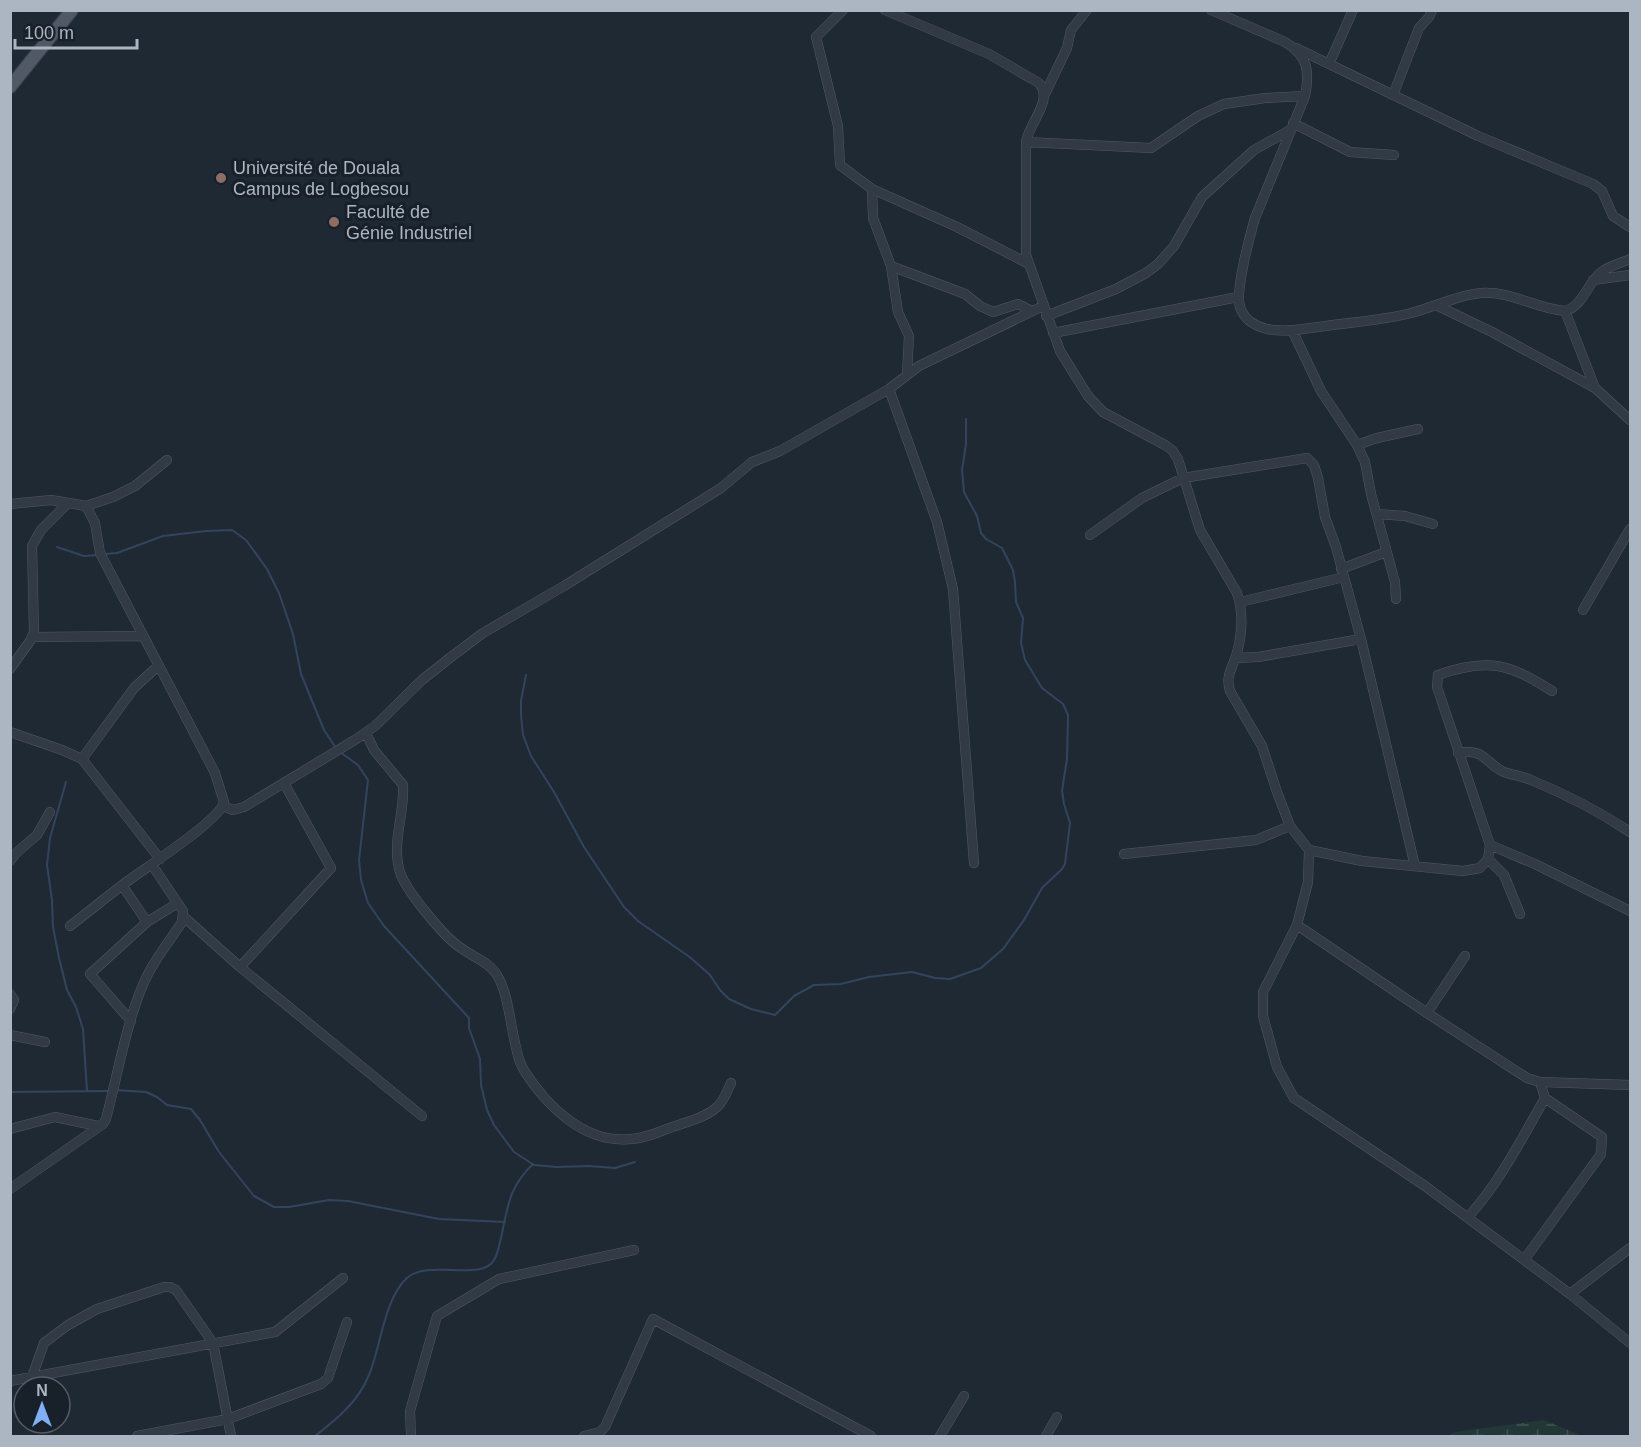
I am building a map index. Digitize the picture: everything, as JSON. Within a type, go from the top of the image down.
[{"type":"main road","points":[[13,80],[72,10]]},
{"type":"street","points":[[843,10],[818,34],[816,41],[838,126],[840,165],[872,189],[957,227],[1027,263]]},
{"type":"street","points":[[885,10],[989,54],[1039,83],[1045,94]]},
{"type":"street","points":[[1087,10],[1071,30],[1067,48],[1027,134],[1027,263],[1060,351],[1094,404],[1114,420],[1166,444],[1178,459],[1200,530],[1237,592],[1240,602],[1242,618],[1236,658],[1228,674],[1227,682],[1263,746],[1276,792],[1290,826],[1309,850],[1362,861],[1463,871],[1480,868],[1488,859],[1490,845],[1437,687],[1438,675],[1455,669],[1495,665],[1512,668],[1552,691]]},
{"type":"street","points":[[1210,10],[1294,47],[1478,136],[1593,184],[1602,191],[1612,216],[1630,227]]},
{"type":"street","points":[[1329,64],[1353,10]]},
{"type":"street","points":[[1393,95],[1419,28],[1432,10]]},
{"type":"street","points":[[1294,47],[1307,68],[1305,96],[1255,218],[1238,297],[1244,315],[1253,324],[1267,328],[1292,330],[1397,316],[1438,306],[1466,295],[1498,293],[1565,311],[1577,304],[1593,280],[1604,270],[1630,259]]},
{"type":"street","points":[[1026,142],[1151,148],[1217,106],[1265,98],[1305,96]]},
{"type":"street","points":[[1292,126],[1350,152],[1394,155]]},
{"type":"street","points":[[1046,316],[1116,289],[1158,264],[1174,246],[1202,197],[1254,150],[1292,126]]},
{"type":"street","points":[[872,189],[873,218],[891,266],[898,312],[910,341],[907,374]]},
{"type":"street","points":[[891,266],[965,294],[980,306],[993,312],[1018,304],[1032,311]]},
{"type":"street","points":[[1593,280],[1630,275]]},
{"type":"street","points":[[1053,333],[1238,297]]},
{"type":"street","points":[[223,806],[233,810],[244,807],[366,733],[422,680],[483,633],[564,586],[722,488],[752,462],[780,451],[889,390],[907,374],[931,359],[1043,306]]},
{"type":"street","points":[[1438,306],[1492,332],[1595,388],[1630,420]]},
{"type":"street","points":[[1565,311],[1595,388]]},
{"type":"street","points":[[1292,330],[1321,391],[1357,445],[1365,462],[1395,582],[1396,599]]},
{"type":"street","points":[[889,390],[937,522],[953,589],[974,863]]},
{"type":"street","points":[[1357,445],[1418,429]]},
{"type":"street","points":[[1090,535],[1142,498],[1183,478],[1306,458],[1314,465],[1325,517],[1361,639],[1415,866]]},
{"type":"street","points":[[10,504],[51,500],[86,506],[102,502],[135,486],[167,460]]},
{"type":"street","points":[[10,669],[32,637],[34,628],[32,546],[41,530],[68,503]]},
{"type":"street","points":[[70,927],[122,885],[201,828],[223,806],[224,796],[215,773],[100,553],[95,523],[86,506]]},
{"type":"street","points":[[1377,514],[1405,516],[1433,524]]},
{"type":"street","points":[[1583,610],[1630,529]]},
{"type":"street","points":[[1240,602],[1342,573],[1386,552]]},
{"type":"street","points":[[32,637],[142,636]]},
{"type":"street","points":[[1236,658],[1258,657],[1361,639]]},
{"type":"street","points":[[82,759],[134,688],[158,666]]},
{"type":"street","points":[[10,732],[82,759],[156,862],[183,911],[184,917],[148,974],[131,1021],[106,1119],[10,1189]]},
{"type":"street","points":[[366,733],[374,750],[403,785],[396,836],[400,872],[406,886],[453,943],[497,974],[521,1066],[533,1084],[553,1106],[582,1129],[596,1136],[627,1140],[652,1135],[709,1112],[719,1106],[731,1083]]},
{"type":"street","points":[[1458,753],[1470,751],[1485,757],[1502,771],[1530,779],[1610,819],[1630,832]]},
{"type":"street","points":[[240,967],[332,868],[284,783]]},
{"type":"street","points":[[10,861],[37,835],[50,812]]},
{"type":"street","points":[[1124,854],[1256,840],[1290,826]]},
{"type":"street","points":[[1490,845],[1535,864],[1630,911]]},
{"type":"street","points":[[1309,850],[1308,882],[1297,925],[1263,992],[1263,1016],[1277,1067],[1294,1098],[1468,1217],[1570,1294],[1630,1343]]},
{"type":"street","points":[[1488,859],[1504,876],[1520,914]]},
{"type":"street","points":[[122,885],[147,921]]},
{"type":"street","points":[[131,1021],[90,974],[147,921],[178,903]]},
{"type":"street","points":[[184,917],[240,967],[422,1116]]},
{"type":"street","points":[[1297,925],[1426,1013],[1527,1078],[1540,1083],[1630,1085]]},
{"type":"street","points":[[1426,1013],[1465,956]]},
{"type":"street","points":[[10,994],[14,1000],[10,1009]]},
{"type":"street","points":[[12,1034],[45,1042]]},
{"type":"street","points":[[1524,1260],[1601,1154],[1602,1145],[1602,1137],[1545,1098],[1540,1083]]},
{"type":"street","points":[[1468,1217],[1486,1197],[1504,1171],[1545,1098]]},
{"type":"street","points":[[10,1129],[55,1117],[98,1126]]},
{"type":"street","points":[[1570,1294],[1630,1248]]},
{"type":"street","points":[[411,1437],[410,1411],[437,1316],[499,1279],[634,1250]]},
{"type":"street","points":[[43,1375],[275,1332],[343,1278]]},
{"type":"street","points":[[33,1375],[44,1343],[68,1325],[97,1309],[170,1287],[176,1290],[213,1343],[231,1437]]},
{"type":"street","points":[[584,1437],[600,1432],[605,1427],[653,1319],[855,1433],[871,1437]]},
{"type":"street","points":[[137,1437],[228,1419],[325,1381],[347,1322]]},
{"type":"street","points":[[940,1437],[964,1396]]},
{"type":"street","points":[[1046,1437],[1057,1417]]},
{"type":"green space","points":[[1544,1420],[1582,1436],[1449,1436],[1455,1432]]},
{"type":"waterway","points":[[526,675],[521,701],[523,735],[531,756],[584,847],[624,907],[638,921],[691,958],[710,975],[729,999],[751,1009],[775,1015],[794,996],[814,985],[841,984],[869,977],[912,972],[950,979],[981,968],[1003,949],[1024,920],[1042,888],[1065,864],[1070,823],[1062,791],[1067,759],[1068,715],[1063,704],[1042,688],[1025,660],[1021,643],[1023,618],[1016,602],[1013,570],[1002,548],[986,539],[981,533],[977,516],[964,492],[962,470],[966,444],[966,419]]},
{"type":"waterway","points":[[105,554],[117,553],[163,536],[206,531],[232,530],[246,540],[267,569],[279,593],[293,634],[301,674],[324,730],[336,748]]},
{"type":"waterway","points":[[57,547],[84,556],[99,555]]},
{"type":"waterway","points":[[340,752],[358,765],[368,780],[359,860],[361,880],[368,903],[384,926],[469,1018],[469,1028],[480,1059],[481,1085],[487,1110],[494,1125],[514,1152],[534,1165],[615,1168],[635,1162]]},
{"type":"waterway","points":[[66,782],[50,838],[47,865],[53,927],[59,958],[67,990],[76,1007],[83,1029],[87,1091]]},
{"type":"waterway","points":[[115,1090],[146,1092],[167,1105],[191,1109],[219,1152],[254,1196],[274,1207],[289,1207],[329,1200],[348,1201],[439,1219],[505,1222]]},
{"type":"waterway","points":[[10,1092],[109,1091]]},
{"type":"waterway","points":[[315,1436],[346,1409],[359,1394],[369,1375],[388,1310],[399,1287],[407,1278],[428,1270],[478,1269],[488,1266],[494,1260],[510,1198],[518,1181],[533,1164]]},
{"type":"place","name":"Université de Douala Campus de Logbesou","points":[[221,178]]},
{"type":"place","name":"Faculté de Génie Industriel","points":[[334,222]]}]
